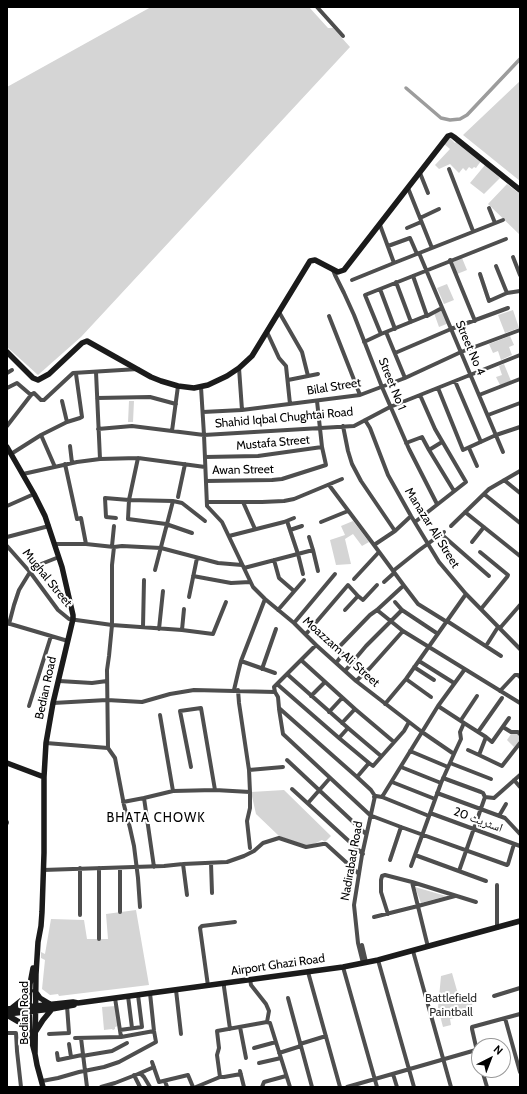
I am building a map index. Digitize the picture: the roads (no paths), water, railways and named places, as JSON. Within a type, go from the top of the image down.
[{"type":"main road","points":[[7,352],[31,376],[36,379],[41,379],[49,374],[86,341],[161,381],[178,386],[194,388],[202,387],[219,380],[239,368],[252,356],[310,261],[315,260],[338,272],[344,270],[447,137],[451,135],[520,190]]},
{"type":"main road","name":"Bedian Road","points":[[7,447],[34,494],[49,526],[71,603],[73,619],[53,703],[46,743],[41,926],[30,984],[36,1065],[42,1084]]},
{"type":"main road","points":[[7,763],[44,777]]},
{"type":"main road","name":"Airport Ghazi Road","points":[[51,1006],[344,967],[413,951],[520,921]]},
{"type":"main road","name":"Bedian Road","points":[[32,1008],[35,990],[37,948]]},
{"type":"main road","points":[[10,1008],[22,1000],[30,984]]},
{"type":"main road","points":[[35,990],[40,998],[51,1006]]},
{"type":"main road","points":[[10,1008],[67,1006],[78,1003]]},
{"type":"main road","points":[[7,1014],[19,1022],[33,1035],[51,1006]]},
{"type":"main road","points":[[7,1014],[32,1008]]},
{"type":"street","points":[[317,7],[343,36]]},
{"type":"street","points":[[449,169],[473,232]]},
{"type":"street","points":[[420,173],[428,193]]},
{"type":"street","points":[[408,188],[432,248]]},
{"type":"street","points":[[489,208],[495,223]]},
{"type":"street","points":[[406,228],[439,210]]},
{"type":"street","points":[[352,280],[503,220]]},
{"type":"street","points":[[380,225],[394,263]]},
{"type":"street","name":"Street No 4","points":[[388,246],[410,238],[426,270],[503,452]]},
{"type":"street","points":[[381,334],[365,295],[506,239]]},
{"type":"street","points":[[513,258],[520,275]]},
{"type":"street","points":[[450,260],[474,321]]},
{"type":"street","points":[[496,266],[507,293]]},
{"type":"street","name":"Street No 1","points":[[333,270],[344,293],[390,407],[406,443],[437,504]]},
{"type":"street","points":[[480,274],[490,301],[507,293],[520,291]]},
{"type":"street","points":[[413,276],[427,316]]},
{"type":"street","points":[[396,282],[411,322]]},
{"type":"street","points":[[380,288],[395,329]]},
{"type":"street","points":[[427,316],[442,308]]},
{"type":"street","points":[[395,353],[451,329],[508,308]]},
{"type":"street","points":[[279,312],[302,352],[308,376]]},
{"type":"street","points":[[364,342],[434,313]]},
{"type":"street","points":[[329,316],[360,395]]},
{"type":"street","name":"Bilal Street","points":[[203,412],[242,410],[360,395],[405,378],[461,352],[520,330]]},
{"type":"street","points":[[268,332],[279,358],[286,366],[290,404]]},
{"type":"street","points":[[386,332],[405,378]]},
{"type":"street","name":"Shahid Iqbal Chughtai Road","points":[[202,387],[204,435],[354,426],[390,407],[520,355]]},
{"type":"street","points":[[239,368],[242,410]]},
{"type":"street","points":[[7,388],[16,383],[31,395],[34,394],[41,400],[44,400],[73,374],[138,369]]},
{"type":"street","points":[[7,373],[12,370]]},
{"type":"street","points":[[96,372],[100,459]]},
{"type":"street","points":[[11,454],[40,435],[67,422],[82,417],[76,374]]},
{"type":"street","points":[[288,380],[318,374]]},
{"type":"street","points":[[479,395],[520,379]]},
{"type":"street","points":[[456,381],[481,442]]},
{"type":"street","points":[[172,431],[178,386]]},
{"type":"street","points":[[438,388],[462,449],[464,450],[496,435],[520,427]]},
{"type":"street","points":[[7,426],[31,395]]},
{"type":"street","points":[[415,522],[466,482],[442,442],[420,395]]},
{"type":"street","points":[[97,398],[150,397],[176,404]]},
{"type":"street","points":[[62,401],[67,422]]},
{"type":"street","name":"Mustafa Street","points":[[205,457],[258,456],[322,447],[318,401]]},
{"type":"street","points":[[488,415],[520,403]]},
{"type":"street","name":"Manazar Ali Street","points":[[365,420],[370,428],[388,475],[442,566],[466,594],[519,648]]},
{"type":"street","points":[[98,429],[132,426],[204,435],[207,502],[276,501],[294,499],[342,479]]},
{"type":"street","points":[[343,426],[352,464],[361,481],[395,531]]},
{"type":"street","points":[[40,435],[55,467]]},
{"type":"street","points":[[406,443],[422,437],[454,491]]},
{"type":"street","points":[[429,450],[442,442]]},
{"type":"street","points":[[70,446],[74,462]]},
{"type":"street","name":"Awan Street","points":[[206,481],[282,479],[326,465],[322,447]]},
{"type":"street","points":[[469,448],[477,466]]},
{"type":"street","points":[[138,458],[129,500],[128,519],[166,524],[192,533]]},
{"type":"street","points":[[23,474],[74,462],[100,459],[138,458],[205,467]]},
{"type":"street","points":[[66,464],[77,519],[81,518],[86,544]]},
{"type":"street","points":[[178,497],[185,464]]},
{"type":"street","points":[[451,526],[484,494],[520,471]]},
{"type":"street","points":[[504,480],[520,493]]},
{"type":"street","points":[[329,485],[403,586],[418,604],[501,656]]},
{"type":"street","points":[[7,506],[34,494]]},
{"type":"street","points":[[484,494],[520,523]]},
{"type":"street","points":[[116,518],[106,517],[105,498],[173,501],[182,503],[204,521]]},
{"type":"street","points":[[154,570],[173,501]]},
{"type":"street","name":"Moazzam Ali Street","points":[[207,502],[207,506],[222,522],[252,587],[294,623],[356,681],[422,732],[454,754]]},
{"type":"street","points":[[243,502],[255,530]]},
{"type":"street","points":[[321,522],[348,511]]},
{"type":"street","points":[[465,512],[520,556]]},
{"type":"street","points":[[374,545],[395,531],[411,516]]},
{"type":"street","points":[[228,536],[255,530],[294,518]]},
{"type":"street","points":[[287,521],[303,574]]},
{"type":"street","points":[[7,537],[49,526]]},
{"type":"street","points":[[114,526],[112,565],[112,626],[107,670],[108,748],[115,758],[123,802],[134,846],[140,907]]},
{"type":"street","points":[[290,530],[302,526]]},
{"type":"street","points":[[472,542],[484,527]]},
{"type":"street","points":[[384,582],[428,543],[442,533],[489,576]]},
{"type":"street","points":[[309,537],[318,571]]},
{"type":"street","points":[[55,544],[161,548],[218,563],[243,566],[313,550]]},
{"type":"street","name":"Mughal Street","points":[[7,546],[30,572],[58,610],[69,619],[73,619]]},
{"type":"street","points":[[354,579],[379,552]]},
{"type":"street","points":[[480,552],[508,575],[481,609]]},
{"type":"street","points":[[59,557],[36,566],[30,572],[19,590],[8,623],[68,641]]},
{"type":"street","points":[[189,597],[197,558]]},
{"type":"street","points":[[274,560],[280,578],[294,591]]},
{"type":"street","points":[[294,623],[335,574]]},
{"type":"street","points":[[194,576],[231,583],[250,582]]},
{"type":"street","points":[[143,627],[144,580]]},
{"type":"street","points":[[278,610],[304,580]]},
{"type":"street","points":[[306,634],[348,585],[363,600],[377,585]]},
{"type":"street","points":[[336,663],[343,654],[338,648],[370,615],[403,586]]},
{"type":"street","points":[[159,629],[163,591]]},
{"type":"street","points":[[385,704],[406,679],[466,594]]},
{"type":"street","points":[[345,610],[358,596]]},
{"type":"street","points":[[250,848],[247,821],[250,808],[249,770],[236,690],[241,660],[265,599]]},
{"type":"street","points":[[73,619],[112,626],[182,630],[213,634],[226,602]]},
{"type":"street","points":[[395,602],[402,610],[438,634]]},
{"type":"street","points":[[486,646],[499,628],[520,605]]},
{"type":"street","points":[[182,630],[184,609]]},
{"type":"street","points":[[377,610],[403,631],[520,703]]},
{"type":"street","points":[[345,671],[366,646],[402,610]]},
{"type":"street","points":[[262,669],[276,630]]},
{"type":"street","points":[[356,681],[370,668],[403,631]]},
{"type":"street","points":[[29,706],[51,636]]},
{"type":"street","points":[[316,645],[274,687],[278,697],[283,734],[330,778],[371,813],[422,835],[508,865],[514,844]]},
{"type":"street","points":[[241,660],[275,674]]},
{"type":"street","points":[[301,660],[342,698],[394,742]]},
{"type":"street","points":[[419,661],[454,683]]},
{"type":"street","points":[[414,667],[434,680]]},
{"type":"street","points":[[279,708],[371,790],[375,796],[374,797],[382,797],[438,706],[465,670]]},
{"type":"street","points":[[287,674],[381,756]]},
{"type":"street","points":[[500,690],[515,675],[520,677]]},
{"type":"street","points":[[406,679],[431,697]]},
{"type":"street","points":[[59,681],[92,683],[107,681]]},
{"type":"street","points":[[311,696],[325,682]]},
{"type":"street","points":[[277,684],[373,766],[404,731],[409,722]]},
{"type":"street","points":[[53,703],[107,700],[142,702],[166,695],[194,690],[275,692]]},
{"type":"street","points":[[411,866],[437,793],[461,739],[460,732],[462,721],[477,696]]},
{"type":"street","points":[[329,712],[342,698]]},
{"type":"street","points":[[478,732],[502,698]]},
{"type":"street","points":[[438,706],[492,742],[509,718]]},
{"type":"street","points":[[191,767],[180,711],[200,708],[215,790]]},
{"type":"street","points":[[342,723],[355,709]]},
{"type":"street","points":[[160,715],[173,791]]},
{"type":"street","points":[[503,727],[511,732],[518,732],[520,734]]},
{"type":"street","points":[[339,738],[348,728]]},
{"type":"street","points":[[479,755],[486,737]]},
{"type":"street","points":[[46,743],[108,748]]},
{"type":"street","points":[[468,750],[502,766],[520,743]]},
{"type":"street","points":[[410,751],[448,767]]},
{"type":"street","points":[[287,760],[366,834]]},
{"type":"street","points":[[357,777],[369,763]]},
{"type":"street","points":[[450,763],[491,779]]},
{"type":"street","points":[[249,770],[283,767]]},
{"type":"street","points":[[401,767],[441,783]]},
{"type":"street","points":[[443,778],[482,792],[485,796],[494,798],[520,775]]},
{"type":"street","points":[[308,803],[330,778]]},
{"type":"street","points":[[514,780],[520,787]]},
{"type":"street","points":[[392,782],[435,799]]},
{"type":"street","points":[[292,789],[364,854]]},
{"type":"street","points":[[123,802],[173,791],[215,790],[250,792]]},
{"type":"street","points":[[437,793],[505,818],[520,834]]},
{"type":"street","points":[[458,871],[485,796]]},
{"type":"street","name":"Nadirabad Road","points":[[356,900],[374,797]]},
{"type":"street","name":"اسٹریٹ 20","points":[[382,797],[520,846]]},
{"type":"street","points":[[144,798],[154,867]]},
{"type":"street","points":[[499,816],[506,804]]},
{"type":"street","name":"Nadirabad Road","points":[[365,963],[358,943],[355,917],[359,874],[371,813]]},
{"type":"street","points":[[390,860],[402,827]]},
{"type":"street","points":[[43,870],[80,868],[136,868],[227,862],[244,856],[263,844],[278,838],[306,847],[326,844],[359,874]]},
{"type":"street","points":[[415,855],[486,881]]},
{"type":"street","points":[[211,863],[212,893]]},
{"type":"street","points":[[183,864],[187,895]]},
{"type":"street","points":[[80,868],[80,915]]},
{"type":"street","points":[[99,868],[99,939]]},
{"type":"street","points":[[120,868],[120,912]]},
{"type":"street","points":[[388,914],[381,892],[381,880],[382,876],[385,875],[476,902]]},
{"type":"street","points":[[412,882],[428,947]]},
{"type":"street","points":[[497,885],[498,928]]},
{"type":"street","points":[[374,917],[456,895]]},
{"type":"street","points":[[208,986],[200,928],[202,926],[235,922]]},
{"type":"street","points":[[413,951],[451,1087]]},
{"type":"street","points":[[378,960],[414,1087]]},
{"type":"street","points":[[344,967],[377,1087]]},
{"type":"street","points":[[308,972],[340,1087]]},
{"type":"street","points":[[250,979],[251,986],[266,1004],[269,1011],[267,1022]]},
{"type":"street","points":[[224,983],[230,1029]]},
{"type":"street","points":[[494,996],[520,988]]},
{"type":"street","points":[[176,990],[181,1034]]},
{"type":"street","points":[[42,1084],[58,1078],[119,1062],[156,1042],[150,994]]},
{"type":"street","points":[[120,1030],[142,1027],[138,995]]},
{"type":"street","points":[[128,996],[132,1028]]},
{"type":"street","points":[[115,998],[121,1037]]},
{"type":"street","points":[[288,998],[312,1087]]},
{"type":"street","points":[[49,1034],[68,1033],[67,1006]]},
{"type":"street","points":[[474,1038],[472,1027],[520,1014]]},
{"type":"street","points":[[505,1018],[520,1072]]},
{"type":"street","points":[[220,1077],[217,1055],[219,1048],[217,1031],[267,1022]]},
{"type":"street","points":[[267,1022],[270,1023],[290,1087]]},
{"type":"street","points":[[240,1027],[246,1058]]},
{"type":"street","points":[[75,1038],[121,1037],[154,1031]]},
{"type":"street","points":[[7,1033],[16,1033],[21,1087]]},
{"type":"street","points":[[279,1053],[326,1036]]},
{"type":"street","points":[[81,1038],[87,1087]]},
{"type":"street","points":[[254,1048],[276,1042]]},
{"type":"street","points":[[57,1053],[58,1060],[112,1051],[127,1043]]},
{"type":"street","points":[[69,1044],[71,1057]]},
{"type":"street","points":[[347,1087],[471,1051]]},
{"type":"street","points":[[259,1063],[281,1058]]},
{"type":"street","points":[[152,1062],[160,1082],[188,1075],[194,1087],[220,1077],[241,1072],[244,1087]]},
{"type":"street","points":[[101,1087],[115,1083],[154,1067]]},
{"type":"street","points":[[136,1074],[140,1087]]},
{"type":"street","points":[[136,1074],[141,1074],[150,1087]]},
{"type":"street","points":[[393,1074],[396,1087]]},
{"type":"street","points":[[262,1087],[264,1082],[286,1076]]},
{"type":"street","points":[[165,1081],[167,1087]]},
{"type":"waterway","points":[[406,88],[441,118],[450,120],[460,119],[467,115],[520,59]]},
{"type":"district","name":"BHATA CHOWK","points":[[156,818]]},
{"type":"park label","name":"Battlefield Paintball","points":[[451,1005]]}]
